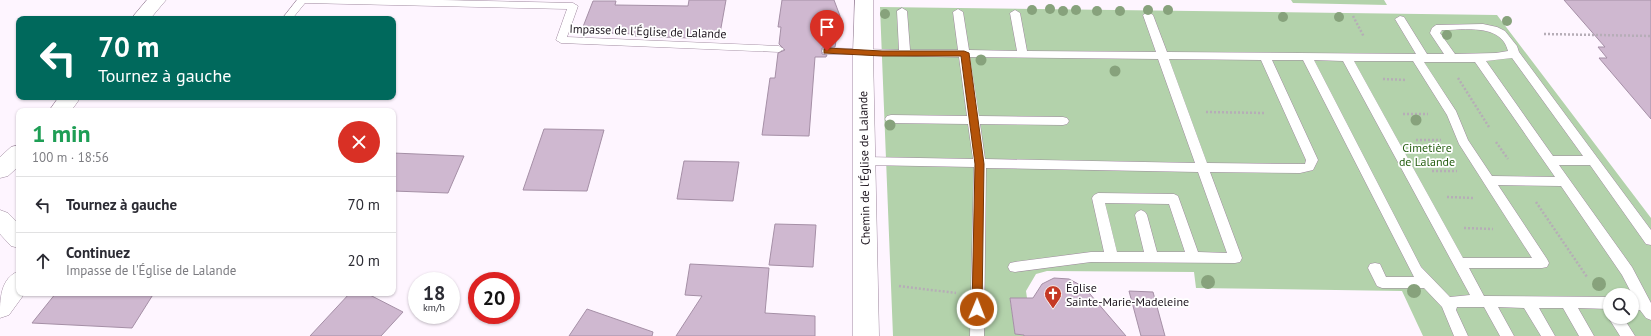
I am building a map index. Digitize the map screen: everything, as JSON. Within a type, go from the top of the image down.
[{"type":"street","points":[[143,16],[157,0]]},
{"type":"street","name":"Chemin de l'Église de Lalande","points":[[864,0],[863,53],[866,336]]},
{"type":"street","points":[[62,108],[68,100]]},
{"type":"street","points":[[0,170],[16,157]]},
{"type":"street","points":[[0,219],[16,236]]},
{"type":"street","points":[[0,307],[16,286]]},
{"type":"lane","name":"Impasse de l'Église de Lalande","points":[[289,16],[302,0],[573,6],[561,40],[778,48]]},
{"type":"lane","points":[[902,11],[905,53]]},
{"type":"lane","points":[[958,12],[980,164],[977,336]]},
{"type":"lane","points":[[1015,13],[1023,55]]},
{"type":"lane","points":[[1015,267],[1091,257],[1235,258],[1164,56],[1148,15]]},
{"type":"lane","points":[[1400,19],[1430,80],[1452,114],[1463,141],[1542,263],[1458,263]]},
{"type":"lane","points":[[1448,58],[1435,33],[1440,27],[1484,27],[1501,33],[1513,48],[1514,53],[1651,240]]},
{"type":"lane","points":[[827,51],[863,53],[1307,58],[1478,58],[1488,56],[1508,56],[1514,53]]},
{"type":"lane","points":[[865,161],[1203,168],[1300,169],[1309,166],[1312,160],[1265,57]]},
{"type":"lane","points":[[1307,58],[1416,271],[1449,305],[1449,310],[1461,336]]},
{"type":"lane","points":[[1347,58],[1458,263],[1507,336]]},
{"type":"lane","points":[[1478,58],[1627,271],[1642,307]]},
{"type":"lane","points":[[891,119],[1063,121]]},
{"type":"lane","points":[[1550,160],[1593,161]]},
{"type":"lane","points":[[1487,176],[1522,181],[1565,182]]},
{"type":"lane","points":[[1112,257],[1098,198],[1174,199],[1193,258]]},
{"type":"lane","points":[[1141,215],[1152,258]]},
{"type":"lane","points":[[1375,268],[1382,282],[1428,283]]},
{"type":"lane","points":[[1449,305],[1454,302],[1484,301],[1603,305]]},
{"type":"lane","points":[[1528,302],[1548,336]]},
{"type":"lane","points":[[1567,303],[1587,336]]},
{"type":"lane","points":[[1620,324],[1628,336]]},
{"type":"path","points":[[1544,34],[1651,36]]},
{"type":"path","points":[[1448,58],[1489,127]]},
{"type":"path","points":[[1358,79],[1430,80]]},
{"type":"path","points":[[1183,112],[1264,113]]},
{"type":"path","points":[[1378,114],[1452,114]]},
{"type":"path","points":[[1392,140],[1463,141]]},
{"type":"path","points":[[1496,142],[1587,277]]},
{"type":"path","points":[[1408,170],[1487,176]]},
{"type":"path","points":[[1423,197],[1501,198]]},
{"type":"path","points":[[1440,228],[1521,229]]},
{"type":"path","points":[[899,286],[977,296]]},
{"type":"green space","points":[[1291,0],[1384,0],[1387,5],[1293,3]]},
{"type":"green space","name":"Cimetière de Lalande","points":[[880,7],[1497,15],[1651,218],[1651,336],[1423,336],[1402,291],[1196,288],[1194,272],[1047,271],[1036,274],[1026,291],[1027,298],[1010,299],[1015,333],[1024,336],[893,336]]},
{"type":"building","points":[[689,0],[726,0],[719,39],[635,36],[636,34],[581,32],[593,1],[616,1],[615,5],[688,6]]},
{"type":"building","points":[[782,0],[834,0],[840,16],[835,47],[822,48],[822,54],[827,55],[826,57],[815,57],[809,136],[762,135],[770,78],[775,78],[778,53],[785,50],[779,44],[781,27],[778,27]]},
{"type":"building","points":[[1564,0],[1651,0],[1651,119],[1599,58],[1607,58],[1598,47],[1605,47]]},
{"type":"building","points":[[544,129],[604,130],[587,191],[523,190]]},
{"type":"building","points":[[396,153],[464,156],[448,193],[396,191]]},
{"type":"building","points":[[684,161],[739,162],[733,201],[677,199]]},
{"type":"building","points":[[775,224],[816,225],[813,267],[769,265]]},
{"type":"building","points":[[690,264],[769,268],[765,313],[815,316],[815,336],[676,336],[702,296],[685,295]]},
{"type":"building","name":"Église Sainte-Marie-Madeleine","points":[[1054,278],[1069,279],[1084,287],[1126,336],[1024,336],[1015,334],[1010,298],[1033,298],[1042,284]]},
{"type":"building","points":[[1129,291],[1153,292],[1165,336],[1141,336]]},
{"type":"building","points":[[54,296],[152,296],[132,328],[32,323]]},
{"type":"building","points":[[347,296],[372,296],[403,312],[381,336],[310,336]]},
{"type":"building","points":[[587,309],[653,332],[652,336],[569,336]]},
{"type":"place","name":"Église Sainte-Marie-Madeleine","points":[[1053,309]]},
{"type":"route","points":[[827,51],[863,53],[964,53],[980,164],[977,309]]}]
